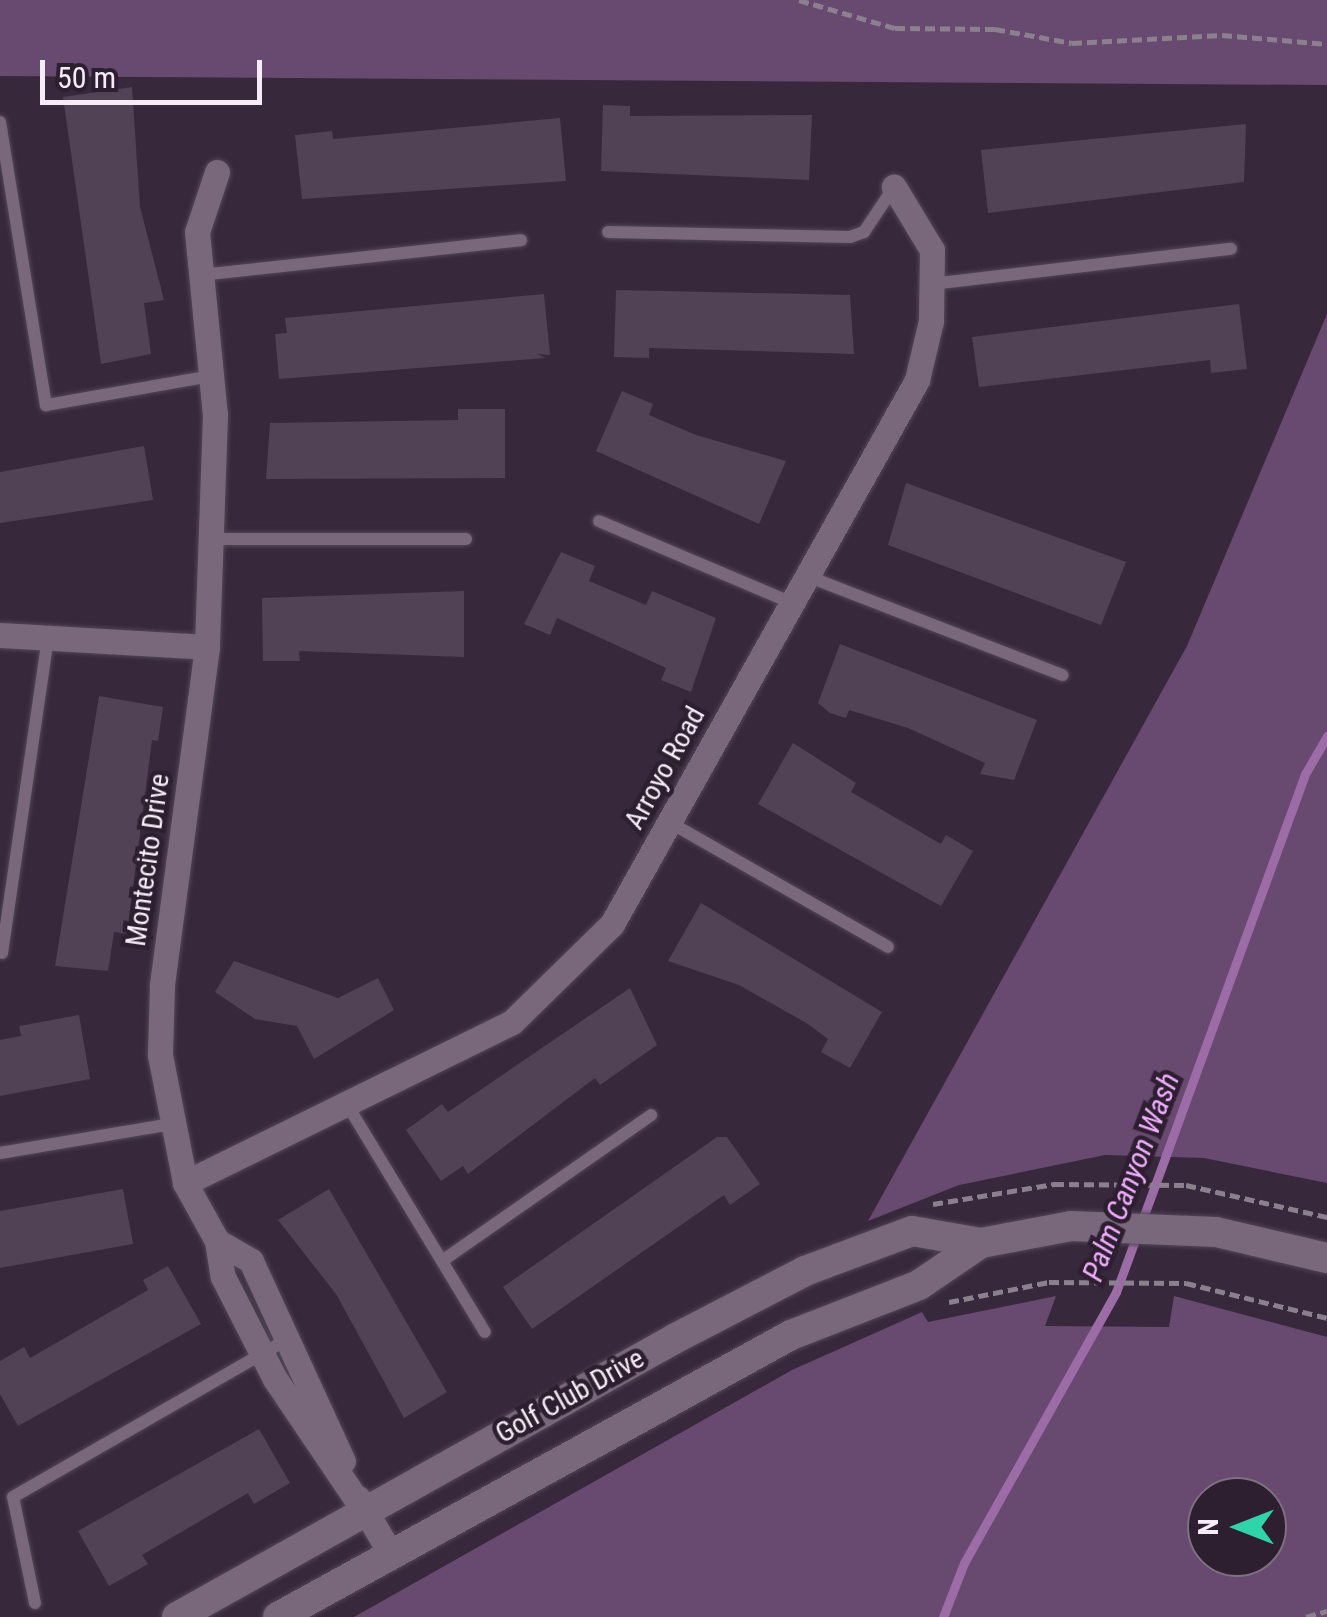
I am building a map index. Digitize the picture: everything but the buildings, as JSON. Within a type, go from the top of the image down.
[{"type":"street","name":"Montecito Drive","points":[[217,172],[197,232],[211,376],[214,539],[207,647],[162,986],[160,1055],[185,1183],[217,1241],[222,1277],[261,1354],[364,1512]]},
{"type":"street","name":"Arroyo Road","points":[[185,1183],[482,1040],[562,979],[612,924],[917,380],[932,284],[932,250],[894,187]]},
{"type":"street","points":[[0,635],[207,647]]},
{"type":"street","name":"Golf Club Drive","points":[[177,1617],[804,1271],[912,1231],[982,1243],[1071,1226],[1216,1232],[1327,1258]]},
{"type":"street","points":[[217,1241],[251,1261],[291,1336],[364,1512],[389,1552]]},
{"type":"street","name":"Golf Club Drive","points":[[278,1617],[389,1552],[791,1335],[919,1284],[982,1243]]},
{"type":"lane","points":[[0,122],[46,405],[211,376]]},
{"type":"lane","points":[[608,232],[850,237],[864,232],[894,187]]},
{"type":"lane","points":[[201,275],[522,240]]},
{"type":"lane","points":[[932,284],[1231,249]]},
{"type":"lane","points":[[599,521],[792,603]]},
{"type":"lane","points":[[214,539],[466,539]]},
{"type":"lane","points":[[808,576],[1062,675]]},
{"type":"lane","points":[[2,953],[48,638]]},
{"type":"lane","points":[[669,822],[888,947]]},
{"type":"lane","points":[[348,1106],[486,1332]]},
{"type":"lane","points":[[442,1261],[652,1115]]},
{"type":"lane","points":[[0,1154],[172,1124]]},
{"type":"lane","points":[[35,1602],[12,1497],[291,1336]]},
{"type":"path","points":[[799,0],[895,28],[995,29],[1091,44],[1222,35],[1327,44]]},
{"type":"path","points":[[1099,1182],[1186,1185],[1327,1217]]},
{"type":"path","points":[[930,1306],[1071,1280],[1177,1284],[1327,1318]]},
{"type":"path","points":[[1306,1617],[1327,1611]]},
{"type":"shaded area","points":[[0,0],[1327,0],[1327,85],[0,76]]},
{"type":"shaded area","points":[[1327,314],[1327,1183],[1204,1158],[1105,1155],[959,1185],[868,1221],[1187,646]]},
{"type":"shaded area","points":[[1056,1296],[1045,1326],[1169,1327],[1174,1296],[1327,1337],[1327,1617],[354,1617],[792,1370],[922,1312],[928,1322]]},
{"type":"waterway","name":"Palm Canyon Wash","points":[[943,1617],[964,1563],[1116,1292],[1305,774],[1327,736]]}]
